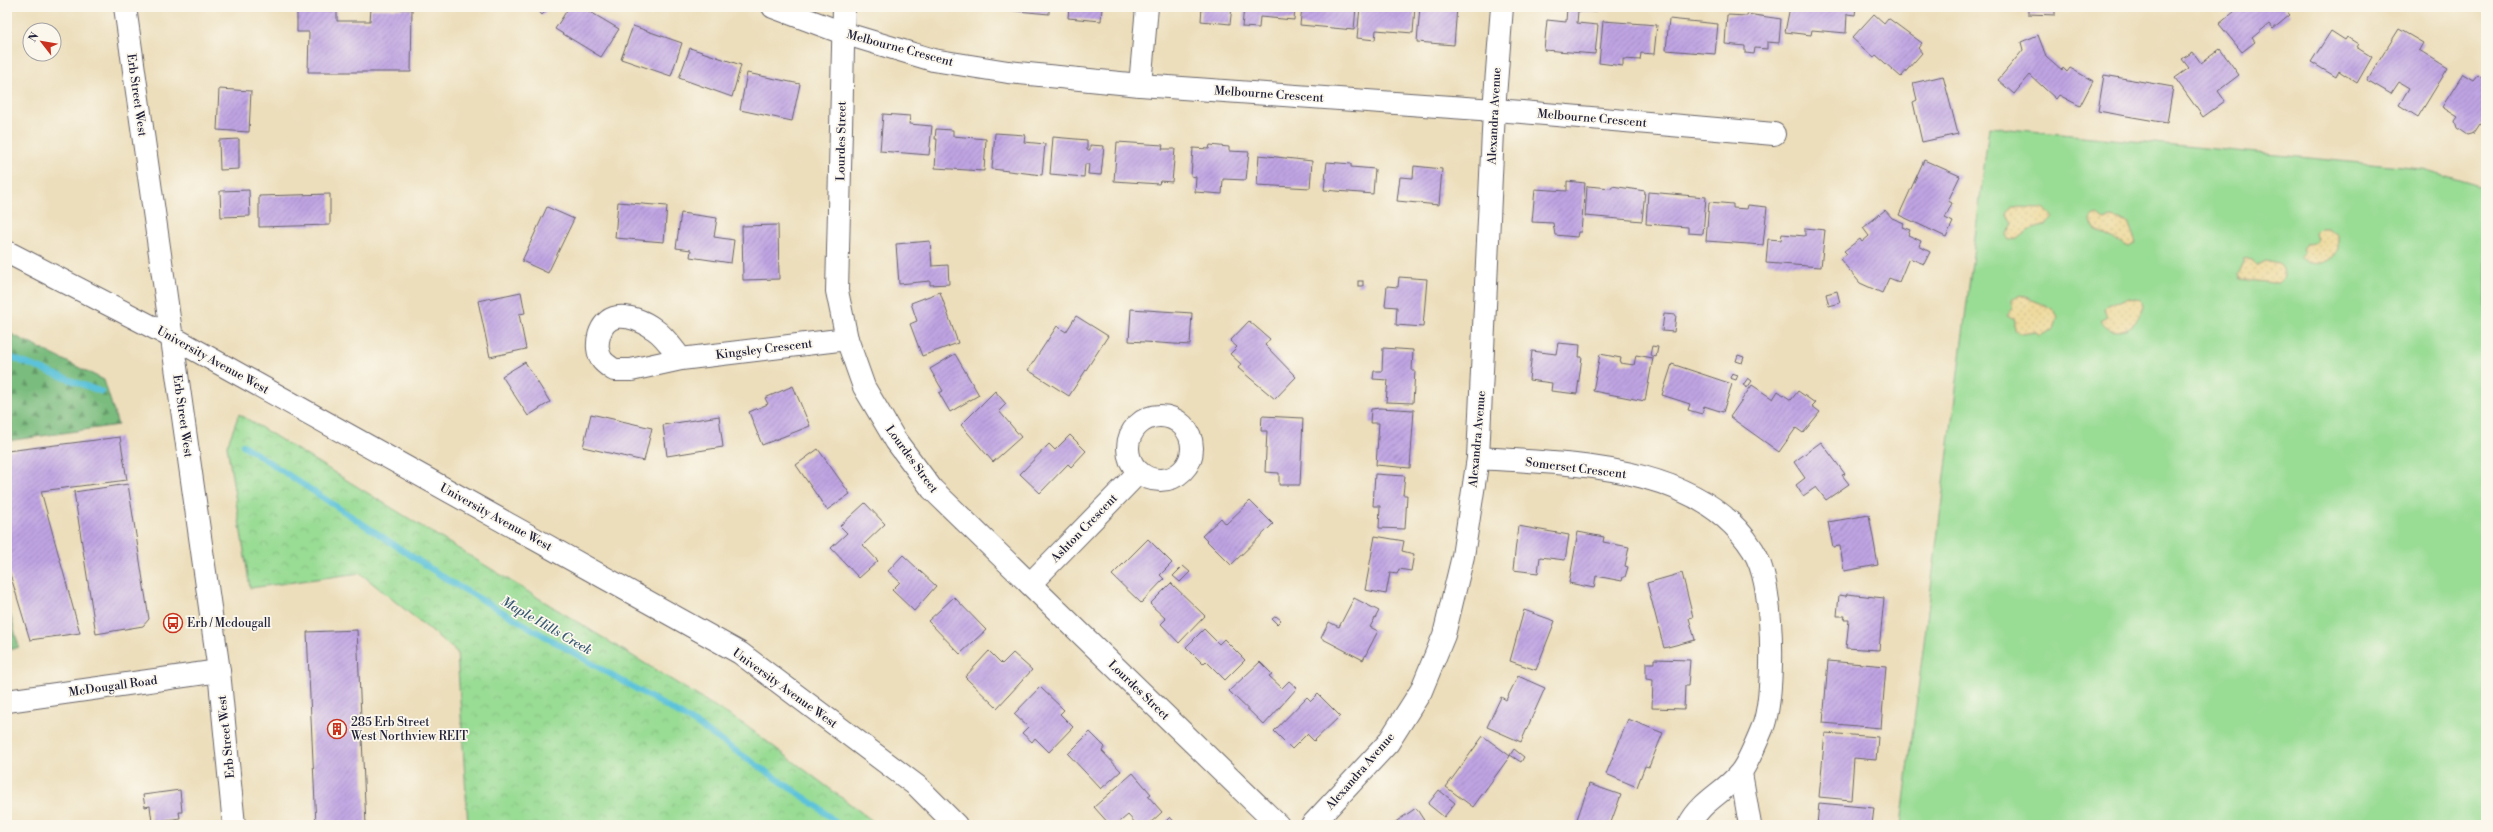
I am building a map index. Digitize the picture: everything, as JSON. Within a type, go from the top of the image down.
[{"type":"street","name":"Erb Street West","points":[[125,7],[219,671],[234,825]]},
{"type":"street","name":"Melbourne Crescent","points":[[773,7],[843,33],[933,60],[1008,72],[1140,85],[1494,110],[1774,134]]},
{"type":"street","name":"Lourdes Street","points":[[844,7],[838,291],[847,339],[864,387],[896,441],[932,489],[1278,825]]},
{"type":"street","points":[[1140,85],[1147,7]]},
{"type":"street","name":"Alexandra Avenue","points":[[1312,825],[1388,743],[1421,691],[1444,635],[1463,556],[1478,458],[1494,110],[1502,7]]},
{"type":"street","name":"University Avenue West","points":[[7,252],[172,337],[740,653],[917,786],[956,825]]},
{"type":"street","name":"Kingsley Crescent","points":[[681,359],[847,339]]},
{"type":"street","name":"Somerset Crescent","points":[[1478,458],[1608,470],[1643,477],[1676,487],[1707,502],[1732,522],[1754,550],[1762,576],[1768,606],[1771,642],[1770,680],[1764,723],[1741,773],[1706,802],[1689,825]]},
{"type":"street","name":"Ashton Crescent","points":[[1030,584],[1138,472]]},
{"type":"street","name":"McDougall Road","points":[[7,701],[219,671]]},
{"type":"street","points":[[1741,773],[1750,825]]},
{"type":"green space","points":[[1989,127],[2422,169],[2486,188],[2486,825],[1901,825]]},
{"type":"green space","points":[[7,332],[104,380],[118,425],[7,441]]},
{"type":"green space","points":[[239,414],[745,725],[878,825],[468,825],[457,652],[360,573],[250,588],[227,446]]},
{"type":"green space","points":[[7,602],[19,647],[7,651]]},
{"type":"sand","points":[[2012,207],[2044,208],[2053,218],[2046,225],[2027,231],[2017,239],[2009,240],[2006,235],[2013,224],[2007,214]]},
{"type":"sand","points":[[2099,215],[2104,220],[2111,218],[2128,222],[2136,243],[2129,247],[2094,229],[2091,222],[2092,217]]},
{"type":"sand","points":[[2321,228],[2327,228],[2338,235],[2338,250],[2331,259],[2315,264],[2309,263],[2300,256],[2304,252],[2302,249],[2306,244],[2316,243],[2318,240],[2316,233]]},
{"type":"sand","points":[[2243,258],[2251,260],[2256,266],[2266,261],[2279,264],[2283,269],[2284,277],[2278,283],[2240,279],[2238,275],[2243,264]]},
{"type":"sand","points":[[2020,295],[2054,310],[2058,317],[2054,329],[2039,336],[2035,332],[2022,334],[2015,330],[2015,320],[2006,316],[2012,308],[2012,300]]},
{"type":"sand","points":[[2129,297],[2140,299],[2144,306],[2137,320],[2126,329],[2120,331],[2106,327],[2100,321],[2107,317],[2104,308]]},
{"type":"building","points":[[535,7],[550,7],[542,15]]},
{"type":"building","points":[[569,7],[582,7],[619,29],[601,57],[555,29]]},
{"type":"building","points":[[1007,7],[1049,7],[1049,14],[1007,10]]},
{"type":"building","points":[[1069,7],[1102,7],[1101,21],[1068,18]]},
{"type":"building","points":[[1202,7],[1232,7],[1230,24],[1201,21]]},
{"type":"building","points":[[1244,7],[1295,7],[1294,20],[1260,17],[1259,28],[1242,27]]},
{"type":"building","points":[[1302,7],[1356,7],[1354,30],[1300,25]]},
{"type":"building","points":[[1360,7],[1415,7],[1413,33],[1376,30],[1375,40],[1357,38]]},
{"type":"building","points":[[1420,7],[1457,7],[1454,45],[1417,42]]},
{"type":"building","points":[[1567,7],[1596,7],[1596,12],[1578,11],[1577,23],[1598,25],[1595,54],[1544,50],[1547,20],[1566,22]]},
{"type":"building","points":[[1790,7],[1856,7],[1855,15],[1847,14],[1846,33],[1812,30],[1811,35],[1785,32]]},
{"type":"building","points":[[2028,7],[2055,7],[2055,15],[2028,14]]},
{"type":"building","points":[[2240,7],[2283,7],[2290,15],[2273,29],[2269,24],[2252,38],[2255,42],[2242,52],[2219,24]]},
{"type":"building","points":[[371,9],[412,9],[411,72],[308,72],[309,32],[297,32],[297,10],[337,11],[337,21],[370,21]]},
{"type":"building","points":[[1747,14],[1781,19],[1779,43],[1767,42],[1767,49],[1755,48],[1754,54],[1745,53],[1745,46],[1725,44],[1727,15],[1747,16]]},
{"type":"building","points":[[1874,14],[1884,23],[1888,18],[1922,43],[1918,48],[1922,53],[1901,77],[1876,55],[1874,58],[1852,38]]},
{"type":"building","points":[[1669,19],[1718,24],[1715,54],[1666,50]]},
{"type":"building","points":[[1603,21],[1657,25],[1654,54],[1641,53],[1640,60],[1623,59],[1623,66],[1599,63]]},
{"type":"building","points":[[633,26],[682,43],[671,76],[621,59]]},
{"type":"building","points":[[2399,29],[2423,43],[2419,50],[2448,68],[2418,117],[2399,105],[2409,88],[2399,82],[2391,94],[2367,80]]},
{"type":"building","points":[[2331,31],[2345,40],[2347,37],[2358,44],[2356,47],[2372,57],[2357,83],[2339,71],[2336,77],[2311,62]]},
{"type":"building","points":[[2038,35],[2046,56],[2062,70],[2063,68],[2067,72],[2070,68],[2093,81],[2080,106],[2059,95],[2056,99],[2030,75],[2014,94],[1998,80],[2023,50],[2021,42]]},
{"type":"building","points":[[690,48],[741,65],[732,97],[679,78]]},
{"type":"building","points":[[2220,49],[2239,75],[2218,91],[2225,101],[2203,117],[2175,78],[2189,68],[2182,59],[2193,52],[2201,63]]},
{"type":"building","points":[[747,73],[800,84],[792,121],[740,110]]},
{"type":"building","points":[[2463,74],[2473,80],[2477,75],[2486,80],[2486,127],[2480,124],[2474,133],[2467,135],[2457,128],[2455,121],[2458,117],[2442,107]]},
{"type":"building","points":[[2104,75],[2173,87],[2167,123],[2098,111]]},
{"type":"building","points":[[1943,76],[1958,134],[1922,142],[1913,102],[1917,100],[1913,83]]},
{"type":"building","points":[[219,89],[251,91],[249,132],[217,130]]},
{"type":"building","points":[[883,114],[910,116],[909,124],[932,126],[929,155],[880,151]]},
{"type":"building","points":[[936,129],[953,130],[953,136],[986,139],[984,171],[935,168],[937,139],[935,139]]},
{"type":"building","points":[[995,133],[1025,135],[1024,142],[1045,144],[1042,175],[992,169]]},
{"type":"building","points":[[1053,137],[1087,140],[1087,150],[1090,150],[1090,145],[1104,146],[1101,175],[1088,174],[1089,164],[1085,164],[1084,177],[1050,174]]},
{"type":"building","points":[[239,139],[239,169],[220,170],[219,140]]},
{"type":"building","points":[[1117,142],[1163,145],[1162,149],[1175,149],[1172,182],[1160,181],[1159,184],[1114,181]]},
{"type":"building","points":[[1210,145],[1229,147],[1229,151],[1249,152],[1246,180],[1223,179],[1222,194],[1195,192],[1196,177],[1191,176],[1193,148],[1209,149]]},
{"type":"building","points":[[1259,155],[1312,161],[1310,188],[1257,185]]},
{"type":"building","points":[[1924,160],[1960,176],[1948,201],[1952,203],[1945,218],[1953,222],[1946,237],[1899,215]]},
{"type":"building","points":[[1327,162],[1351,164],[1351,167],[1375,169],[1373,194],[1324,190]]},
{"type":"building","points":[[1414,166],[1442,169],[1439,205],[1397,201],[1400,177],[1413,178]]},
{"type":"building","points":[[1567,181],[1585,183],[1581,232],[1578,232],[1577,237],[1555,235],[1553,223],[1532,222],[1535,189],[1567,191]]},
{"type":"building","points":[[1587,186],[1612,188],[1612,186],[1645,191],[1642,221],[1585,216]]},
{"type":"building","points":[[249,190],[250,216],[221,217],[220,191]]},
{"type":"building","points":[[1648,192],[1706,197],[1703,234],[1688,233],[1688,227],[1646,224]]},
{"type":"building","points":[[330,194],[330,225],[259,227],[259,196]]},
{"type":"building","points":[[618,202],[667,206],[664,242],[615,238]]},
{"type":"building","points":[[1709,202],[1733,204],[1733,208],[1747,209],[1748,205],[1767,207],[1763,245],[1706,241]]},
{"type":"building","points":[[547,207],[574,219],[548,273],[522,261]]},
{"type":"building","points":[[1885,210],[1892,218],[1904,223],[1902,227],[1910,230],[1908,235],[1921,241],[1919,246],[1930,252],[1924,264],[1909,258],[1899,282],[1889,278],[1882,293],[1860,283],[1840,259],[1847,254],[1844,251],[1860,239],[1862,242],[1869,236],[1863,228]]},
{"type":"building","points":[[681,213],[717,218],[714,237],[734,240],[731,263],[690,257],[691,250],[676,248]]},
{"type":"building","points":[[778,225],[779,279],[743,280],[742,226]]},
{"type":"building","points":[[1805,228],[1825,230],[1821,267],[1766,263],[1768,239],[1781,240],[1782,234],[1805,236]]},
{"type":"building","points":[[930,241],[932,266],[948,265],[949,284],[930,285],[930,281],[899,284],[896,244]]},
{"type":"building","points":[[1399,277],[1427,279],[1423,327],[1396,325],[1397,307],[1385,306],[1387,286],[1398,287]]},
{"type":"building","points":[[1358,281],[1363,281],[1363,286],[1358,286]]},
{"type":"building","points":[[1837,291],[1840,303],[1829,306],[1826,294]]},
{"type":"building","points":[[521,292],[525,313],[519,314],[526,349],[490,357],[478,301]]},
{"type":"building","points":[[940,292],[958,343],[922,356],[910,324],[917,321],[911,303]]},
{"type":"building","points":[[1131,309],[1192,313],[1190,345],[1129,341]]},
{"type":"building","points":[[1664,314],[1676,315],[1674,332],[1662,331]]},
{"type":"building","points":[[1076,316],[1108,336],[1069,396],[1028,370],[1057,326],[1066,332]]},
{"type":"building","points":[[1249,321],[1270,339],[1265,345],[1296,377],[1275,399],[1238,368],[1241,364],[1230,354],[1237,347],[1230,341]]},
{"type":"building","points":[[1558,343],[1580,345],[1579,357],[1582,357],[1577,394],[1551,391],[1552,383],[1529,380],[1532,351],[1556,354]]},
{"type":"building","points":[[1652,346],[1658,347],[1656,357],[1650,355]]},
{"type":"building","points":[[1383,348],[1413,350],[1412,371],[1415,371],[1413,403],[1386,402],[1388,380],[1373,379],[1374,371],[1382,371]]},
{"type":"building","points":[[955,354],[979,395],[950,412],[939,393],[943,391],[930,369]]},
{"type":"building","points":[[1600,354],[1621,358],[1620,363],[1634,365],[1636,355],[1653,358],[1645,401],[1593,391]]},
{"type":"building","points":[[1738,355],[1744,357],[1742,363],[1736,361]]},
{"type":"building","points":[[525,362],[550,402],[528,416],[502,376]]},
{"type":"building","points":[[1672,364],[1732,384],[1723,412],[1704,406],[1702,414],[1688,410],[1690,404],[1662,395]]},
{"type":"building","points":[[1732,373],[1738,375],[1736,380],[1730,378]]},
{"type":"building","points":[[1748,378],[1752,381],[1747,388],[1743,385]]},
{"type":"building","points":[[1752,385],[1773,399],[1778,391],[1791,400],[1798,391],[1815,403],[1812,406],[1820,412],[1803,433],[1796,428],[1779,452],[1730,417]]},
{"type":"building","points":[[793,386],[810,426],[762,445],[749,412],[768,404],[765,398]]},
{"type":"building","points":[[995,391],[1006,404],[999,411],[1021,437],[993,462],[961,425]]},
{"type":"building","points":[[1380,408],[1414,410],[1410,468],[1376,465],[1379,423],[1370,423],[1371,409]]},
{"type":"building","points":[[591,414],[652,428],[644,461],[583,447]]},
{"type":"building","points":[[719,416],[723,447],[667,456],[663,425]]},
{"type":"building","points":[[1262,416],[1303,418],[1300,485],[1279,485],[1279,473],[1265,472],[1267,431],[1261,431]]},
{"type":"building","points":[[1070,435],[1086,451],[1071,467],[1068,464],[1040,493],[1020,474],[1049,444],[1055,450]]},
{"type":"building","points":[[120,437],[127,480],[41,491],[80,633],[30,640],[7,564],[7,451]]},
{"type":"building","points":[[1821,442],[1845,474],[1842,475],[1849,484],[1826,500],[1816,487],[1803,496],[1796,485],[1805,478],[1794,462]]},
{"type":"building","points":[[818,449],[850,494],[827,510],[796,465]]},
{"type":"building","points":[[1375,474],[1405,476],[1403,495],[1407,495],[1405,529],[1379,528],[1380,506],[1373,506]]},
{"type":"building","points":[[128,484],[149,619],[143,626],[96,634],[74,492]]},
{"type":"building","points":[[1250,501],[1273,524],[1231,565],[1202,536],[1221,518],[1226,524]]},
{"type":"building","points":[[865,503],[885,524],[863,545],[878,561],[859,578],[831,548],[847,533],[840,526]]},
{"type":"building","points":[[1869,515],[1878,565],[1844,571],[1840,546],[1833,547],[1828,522]]},
{"type":"building","points":[[1518,526],[1569,535],[1565,560],[1540,557],[1538,573],[1513,570]]},
{"type":"building","points":[[1578,532],[1604,537],[1603,542],[1629,547],[1625,566],[1628,567],[1622,581],[1596,576],[1594,588],[1569,583]]},
{"type":"building","points":[[1375,536],[1404,541],[1402,551],[1414,554],[1411,571],[1399,569],[1397,574],[1390,573],[1386,594],[1365,590]]},
{"type":"building","points":[[1148,539],[1172,563],[1160,575],[1164,579],[1141,603],[1112,575]]},
{"type":"building","points":[[903,555],[936,586],[914,611],[892,590],[900,582],[888,571]]},
{"type":"building","points":[[1183,566],[1190,572],[1180,582],[1173,576]]},
{"type":"building","points":[[1682,573],[1693,617],[1689,618],[1695,640],[1664,648],[1647,583]]},
{"type":"building","points":[[1171,583],[1205,616],[1179,643],[1161,624],[1166,619],[1150,604]]},
{"type":"building","points":[[1847,594],[1884,598],[1879,650],[1846,648],[1849,620],[1844,620],[1845,616],[1837,616],[1839,595],[1846,596]]},
{"type":"building","points":[[954,597],[986,630],[960,654],[928,621]]},
{"type":"building","points":[[1354,598],[1379,611],[1370,627],[1378,631],[1363,660],[1321,638],[1329,622],[1339,627]]},
{"type":"building","points":[[1524,610],[1555,621],[1536,670],[1510,661]]},
{"type":"building","points":[[1276,616],[1281,620],[1277,624],[1272,619]]},
{"type":"building","points":[[1204,629],[1219,644],[1224,639],[1245,660],[1225,680],[1206,661],[1203,664],[1186,647]]},
{"type":"building","name":"285 Erb Street West Northview REIT","points":[[357,630],[366,825],[316,825],[307,632]]},
{"type":"building","points":[[989,651],[1002,664],[1013,653],[1032,670],[997,708],[965,677]]},
{"type":"building","points":[[1654,659],[1690,660],[1688,686],[1685,686],[1684,709],[1652,708],[1653,680],[1646,679],[1646,663],[1654,663]]},
{"type":"building","points":[[1828,661],[1886,666],[1881,728],[1823,723]]},
{"type":"building","points":[[1260,662],[1272,674],[1269,676],[1282,688],[1289,681],[1297,688],[1264,725],[1229,691]]},
{"type":"building","points":[[1518,676],[1545,688],[1521,742],[1487,727],[1501,697],[1506,700]]},
{"type":"building","points":[[1040,687],[1064,710],[1060,714],[1073,727],[1049,752],[1035,738],[1032,742],[1022,733],[1028,727],[1014,714]]},
{"type":"building","points":[[1318,694],[1340,716],[1314,741],[1307,734],[1292,749],[1274,731],[1307,697],[1311,701]]},
{"type":"building","points":[[1628,719],[1663,733],[1649,767],[1645,766],[1637,787],[1606,774]]},
{"type":"building","points":[[1090,732],[1105,747],[1102,751],[1121,771],[1101,789],[1068,754]]},
{"type":"building","points":[[1825,733],[1878,737],[1876,760],[1854,758],[1851,800],[1819,797]]},
{"type":"building","points":[[1483,736],[1510,756],[1473,807],[1446,787]]},
{"type":"building","points":[[1514,749],[1524,757],[1521,762],[1510,755]]},
{"type":"building","points":[[1133,773],[1151,794],[1148,796],[1162,812],[1148,825],[1137,825],[1128,815],[1116,825],[1110,825],[1094,807]]},
{"type":"building","points":[[1589,784],[1621,795],[1610,825],[1575,825]]},
{"type":"building","points":[[180,790],[182,812],[179,812],[180,818],[152,822],[150,806],[145,807],[143,795]]},
{"type":"building","points":[[1439,790],[1455,803],[1444,817],[1428,804]]},
{"type":"building","points":[[1819,803],[1874,808],[1872,825],[1817,825]]},
{"type":"building","points":[[1416,808],[1427,825],[1391,825]]},
{"type":"building","points":[[1170,817],[1177,825],[1162,825]]},
{"type":"waterway","name":"Maple Hills Creek","points":[[7,356],[102,392]]},
{"type":"waterway","name":"Maple Hills Creek","points":[[243,445],[451,582],[695,723],[817,806],[839,825]]},
{"type":"place","name":"Erb / Mcdougall","points":[[173,623]]},
{"type":"place","name":"285 Erb Street West Northview REIT","points":[[337,729]]}]
